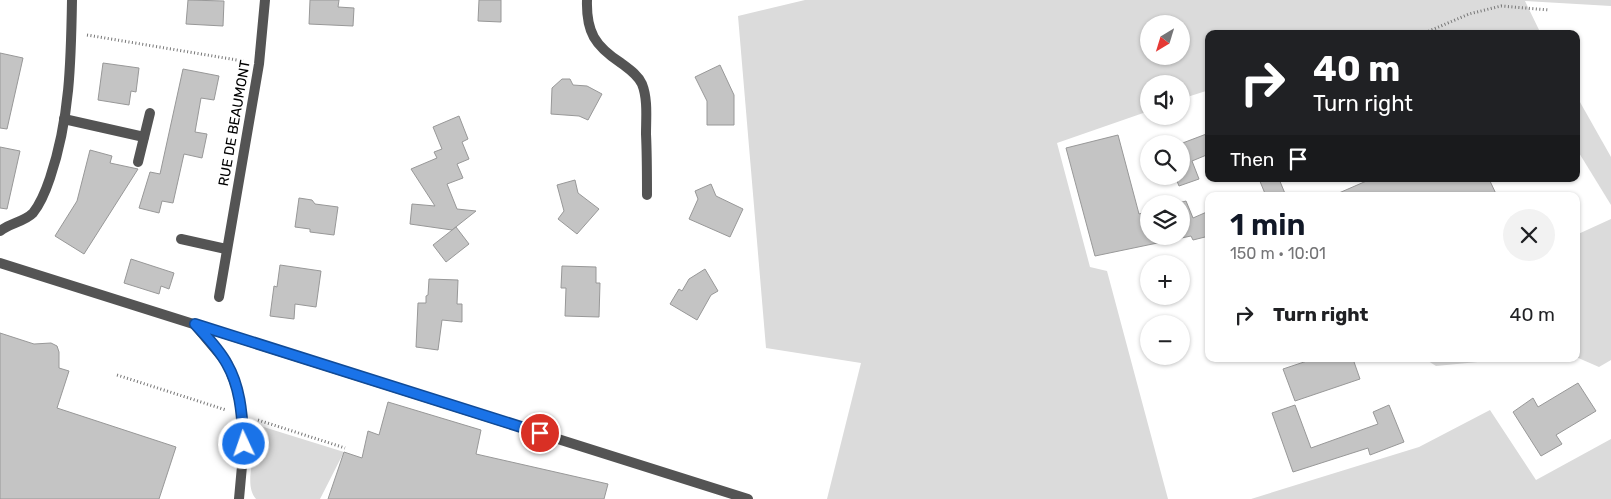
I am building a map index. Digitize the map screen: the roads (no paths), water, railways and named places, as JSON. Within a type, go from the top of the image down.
[{"type":"street","points":[[0,231],[32,214],[40,202],[54,165],[70,84],[72,0]]},
{"type":"street","name":"RUE DE BEAUMONT","points":[[219,297],[259,64],[265,0]]},
{"type":"street","points":[[587,0],[588,21],[592,34],[603,52],[634,73],[639,78],[642,86],[646,105],[647,195]]},
{"type":"street","points":[[138,162],[150,112]]},
{"type":"street","points":[[64,119],[144,137]]},
{"type":"street","points":[[181,239],[226,249]]},
{"type":"street","points":[[0,263],[748,499]]},
{"type":"street","points":[[195,324],[227,363],[237,389],[242,415],[244,444],[239,499]]}]
